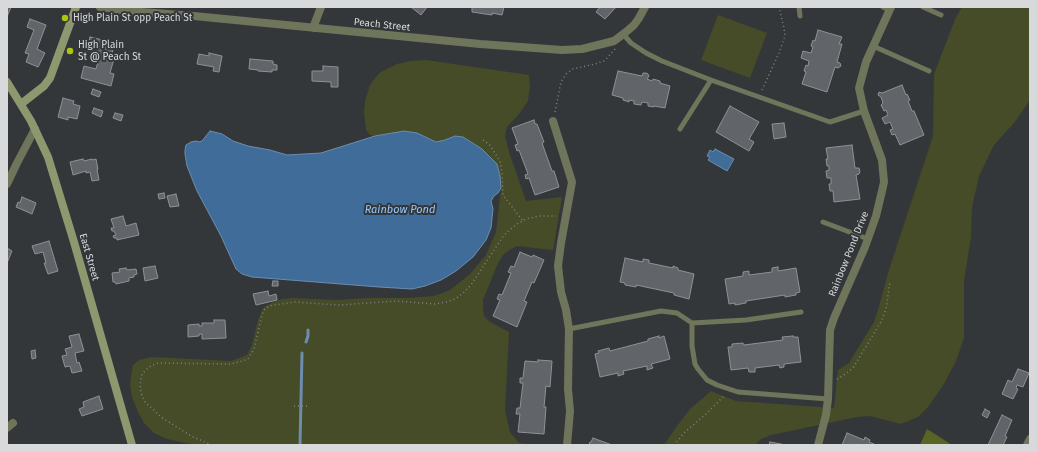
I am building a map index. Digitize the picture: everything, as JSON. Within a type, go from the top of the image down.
[{"type":"main road","points":[[21,104],[44,86],[50,78],[76,7]]},
{"type":"main road","name":"East Street","points":[[7,82],[35,129],[48,157],[77,250],[132,445]]},
{"type":"street","name":"Peach Street","points":[[100,7],[480,44],[562,50],[582,49],[614,40],[634,25],[646,7]]},
{"type":"street","points":[[313,28],[321,7]]},
{"type":"street","name":"Rainbow Pond Drive","points":[[818,445],[826,415],[828,400],[830,330],[868,239],[876,216],[884,182],[882,160],[864,112],[860,88],[866,62],[888,8]]},
{"type":"street","points":[[553,122],[572,180],[558,266],[568,329],[568,389],[570,412],[567,445]]},
{"type":"street","points":[[7,184],[35,129]]},
{"type":"street","points":[[1027,445],[1030,439]]},
{"type":"lane","points":[[799,7],[800,16]]},
{"type":"lane","points":[[923,7],[941,15]]},
{"type":"lane","points":[[623,34],[631,43],[662,61],[830,122],[864,112]]},
{"type":"lane","points":[[873,46],[929,71]]},
{"type":"lane","points":[[680,130],[711,80]]},
{"type":"lane","points":[[823,222],[868,239]]},
{"type":"lane","points":[[568,329],[661,311],[677,313],[692,323],[746,320],[801,312]]},
{"type":"lane","points":[[692,323],[692,346],[695,364],[707,380],[738,392],[828,400]]},
{"type":"path","points":[[759,97],[785,36],[778,7]]},
{"type":"path","points":[[553,122],[561,82],[564,76],[573,69],[595,64],[604,60],[613,52],[615,48],[614,40]]},
{"type":"path","points":[[483,140],[489,144],[500,161],[503,195],[523,221]]},
{"type":"path","points":[[212,445],[191,436],[161,417],[145,402],[141,393],[140,385],[142,374],[149,367],[158,363],[231,364],[248,359],[254,349],[264,310],[270,306],[294,302],[339,305],[396,301],[435,304],[455,299],[471,285],[507,232],[517,224],[538,216],[566,217]]},
{"type":"path","points":[[829,379],[838,378],[853,368],[882,320],[886,309],[890,282]]},
{"type":"path","points":[[674,445],[685,432],[730,390]]},
{"type":"path","points":[[294,406],[310,406]]},
{"type":"green space","points":[[962,7],[1030,7],[1030,100],[1014,123],[994,145],[979,176],[972,207],[971,237],[964,281],[964,338],[956,361],[944,384],[928,407],[918,417],[901,424],[870,416],[857,417],[771,435],[761,439],[755,445],[664,445],[690,409],[711,391],[736,401],[834,408],[838,370],[849,363],[874,322],[878,310],[888,273],[933,136],[934,74],[956,17]]},
{"type":"green space","points":[[718,15],[767,33],[750,78],[701,60]]},
{"type":"green space","points":[[426,60],[529,75],[530,87],[528,101],[507,127],[505,136],[526,201],[562,197],[553,250],[517,246],[503,255],[498,263],[483,300],[483,308],[484,316],[490,322],[509,332],[505,410],[510,432],[519,443],[534,445],[195,445],[167,439],[154,433],[144,423],[132,397],[130,385],[131,375],[133,365],[139,360],[151,357],[231,361],[247,355],[252,345],[258,320],[263,308],[271,303],[282,299],[293,298],[336,300],[434,296],[450,290],[470,274],[486,255],[496,232],[501,188],[497,164],[490,156],[463,137],[455,136],[436,142],[417,133],[404,131],[375,136],[370,135],[366,130],[364,113],[365,101],[370,85],[379,73],[397,64]]},
{"type":"green space","points":[[927,429],[952,445],[920,445]]},
{"type":"water","name":"Rainbow Pond","points":[[210,131],[222,134],[233,141],[248,146],[287,155],[321,153],[375,136],[404,131],[417,133],[436,142],[455,136],[463,137],[482,149],[497,164],[501,188],[491,201],[493,209],[491,228],[486,240],[473,257],[456,271],[441,280],[412,289],[252,277],[242,274],[236,269],[221,236],[197,191],[187,166],[185,154],[186,145],[191,142],[202,141]]},
{"type":"water","points":[[715,149],[734,159],[727,171],[708,160],[710,157],[707,156],[710,150],[713,152]]},
{"type":"building","points":[[7,7],[11,7],[7,17]]},
{"type":"building","points":[[411,7],[427,7],[421,15]]},
{"type":"building","points":[[472,7],[504,7],[502,15],[492,13],[492,15],[472,12]]},
{"type":"building","points":[[600,7],[616,7],[605,19],[596,12]]},
{"type":"building","points":[[30,19],[46,25],[37,49],[45,53],[38,67],[26,62],[29,54],[25,53],[34,30],[27,27]]},
{"type":"building","points":[[818,30],[842,37],[839,44],[842,44],[837,62],[840,63],[841,66],[838,68],[835,67],[827,92],[802,84],[806,72],[804,71],[806,65],[808,66],[809,61],[801,58],[803,51],[811,53],[813,47],[811,46],[813,40],[815,41]]},
{"type":"building","points":[[90,37],[107,41],[105,47],[113,49],[112,54],[115,55],[110,73],[114,74],[111,86],[81,78],[84,66],[96,69],[100,54],[87,51]]},
{"type":"building","points":[[209,53],[222,56],[219,72],[213,71],[214,67],[197,64],[199,54],[209,56]]},
{"type":"building","points":[[250,59],[273,61],[273,64],[277,65],[277,70],[272,70],[272,72],[249,69]]},
{"type":"building","points":[[323,66],[338,67],[338,87],[331,87],[331,82],[312,81],[312,71],[323,71]]},
{"type":"building","points":[[618,71],[642,76],[643,73],[646,73],[649,76],[647,79],[652,81],[653,79],[660,81],[660,83],[670,86],[665,108],[648,106],[648,103],[642,102],[641,105],[634,104],[634,101],[629,100],[629,102],[623,100],[623,98],[612,95]]},
{"type":"building","points":[[902,85],[910,100],[908,101],[912,111],[914,111],[924,135],[900,145],[895,134],[892,135],[890,130],[893,129],[890,122],[885,124],[882,118],[888,115],[886,110],[884,111],[881,105],[883,103],[881,97],[878,95],[879,92],[882,93]]},
{"type":"building","points":[[93,89],[101,92],[99,97],[91,94]]},
{"type":"building","points":[[63,98],[74,101],[73,104],[80,106],[77,119],[68,117],[68,120],[58,117]]},
{"type":"building","points":[[730,106],[759,122],[749,139],[754,142],[749,151],[716,132]]},
{"type":"building","points":[[94,108],[103,111],[101,117],[92,113]]},
{"type":"building","points":[[115,113],[123,115],[121,121],[113,118]]},
{"type":"building","points":[[534,120],[544,142],[542,143],[559,187],[535,195],[529,178],[526,179],[525,175],[528,174],[519,150],[517,151],[515,145],[518,144],[512,128]]},
{"type":"building","points":[[784,123],[786,137],[774,139],[772,124]]},
{"type":"building","points":[[852,145],[855,168],[859,168],[860,171],[859,174],[856,175],[860,199],[834,202],[833,191],[830,191],[829,184],[831,184],[831,178],[827,178],[826,171],[829,170],[829,166],[827,166],[826,159],[828,159],[826,148]]},
{"type":"building","points":[[83,159],[84,161],[96,159],[99,180],[92,181],[90,172],[86,173],[86,171],[73,175],[70,162]]},
{"type":"building","points":[[164,193],[165,198],[159,199],[158,194]]},
{"type":"building","points":[[176,194],[179,206],[170,207],[167,196]]},
{"type":"building","points":[[22,197],[36,203],[32,214],[16,207],[18,202],[20,203]]},
{"type":"building","points":[[123,216],[126,226],[136,223],[139,235],[117,240],[117,238],[114,238],[113,236],[116,235],[111,228],[114,228],[111,219]]},
{"type":"building","points":[[49,241],[58,271],[48,274],[44,263],[46,263],[43,252],[35,254],[32,246]]},
{"type":"building","points":[[7,248],[12,251],[7,263]]},
{"type":"building","points":[[520,252],[532,257],[533,255],[544,260],[524,301],[527,302],[517,327],[493,316],[500,300],[497,299],[499,294],[502,295],[511,273],[508,272],[511,266],[514,267]]},
{"type":"building","points":[[625,258],[643,262],[643,259],[649,260],[649,263],[673,268],[673,266],[678,268],[678,270],[694,274],[689,299],[674,295],[674,293],[636,285],[636,287],[625,285],[625,283],[620,282]]},
{"type":"building","points":[[155,266],[158,278],[145,281],[143,268]]},
{"type":"building","points":[[778,267],[778,271],[796,268],[800,292],[796,293],[796,295],[785,297],[785,295],[746,301],[746,303],[735,305],[735,303],[729,304],[725,279],[743,276],[743,272],[749,271],[749,275],[772,272],[772,268]]},
{"type":"building","points":[[126,268],[127,270],[136,269],[137,274],[134,275],[134,277],[129,278],[129,281],[116,284],[113,282],[112,273],[120,272],[119,269]]},
{"type":"building","points":[[273,281],[278,281],[278,286],[272,286]]},
{"type":"building","points":[[268,291],[269,296],[276,294],[277,300],[256,305],[253,294]]},
{"type":"building","points":[[214,320],[225,320],[226,338],[202,339],[202,334],[199,334],[199,336],[188,337],[188,325],[199,324],[199,326],[202,326],[202,323],[214,323]]},
{"type":"building","points":[[79,334],[84,351],[75,353],[77,363],[79,362],[82,371],[72,373],[70,366],[65,367],[62,356],[67,355],[65,349],[72,347],[69,336]]},
{"type":"building","points":[[659,336],[659,338],[664,336],[670,359],[651,364],[653,368],[647,370],[647,366],[623,371],[624,374],[618,376],[618,373],[600,377],[595,354],[599,353],[598,351],[609,348],[610,351],[648,341],[648,339]]},
{"type":"building","points":[[782,337],[798,337],[801,362],[784,364],[784,367],[780,368],[779,365],[755,368],[755,372],[749,372],[748,368],[731,370],[728,347],[732,347],[732,344],[743,343],[744,345],[783,340]]},
{"type":"building","points":[[35,350],[36,358],[32,359],[31,351]]},
{"type":"building","points":[[538,360],[552,361],[550,387],[546,386],[544,434],[518,432],[520,414],[516,414],[517,408],[520,408],[523,383],[520,383],[520,378],[523,378],[525,361],[538,362]]},
{"type":"building","points":[[1018,369],[1029,373],[1023,387],[1017,385],[1016,388],[1018,389],[1013,399],[1002,394],[1008,380],[1012,382]]},
{"type":"building","points":[[99,396],[103,409],[82,416],[79,409],[84,407],[83,402]]},
{"type":"building","points":[[985,409],[990,412],[987,418],[982,415]]},
{"type":"building","points":[[1002,415],[1012,420],[1005,436],[1007,437],[1003,445],[988,445]]},
{"type":"building","points":[[847,433],[864,440],[865,437],[870,440],[869,442],[876,445],[842,445]]},
{"type":"building","points":[[593,438],[612,445],[589,445]]},
{"type":"building","points":[[770,442],[786,445],[769,445]]},
{"type":"waterway","points":[[306,342],[308,330]]},
{"type":"waterway","points":[[300,445],[302,353]]},
{"type":"place","name":"High Plain St opp Peach St","points":[[65,18]]},
{"type":"place","name":"High Plain St @ Peach St","points":[[70,51]]}]
